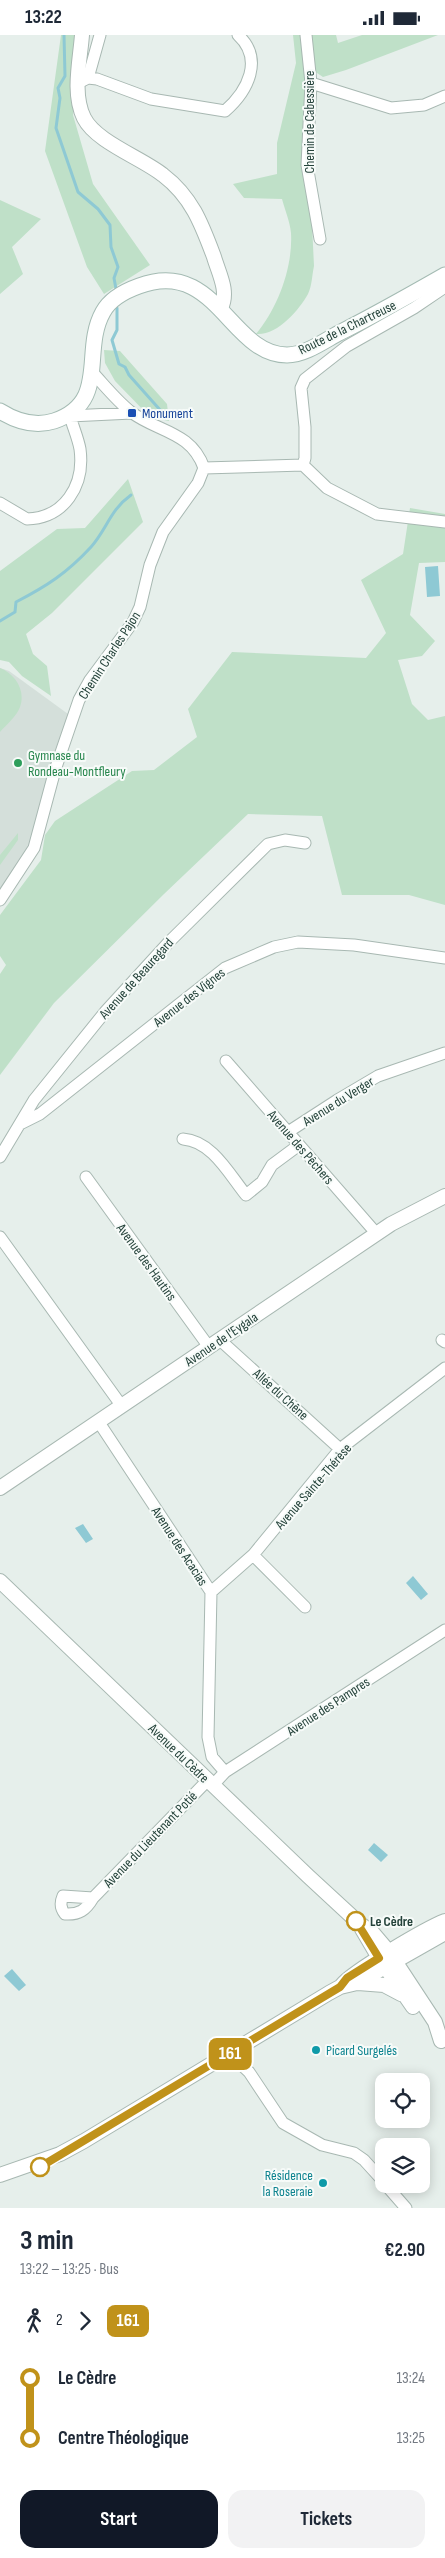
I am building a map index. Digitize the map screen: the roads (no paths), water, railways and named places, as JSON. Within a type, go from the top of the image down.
[{"type":"main road","name":"Route de la Chartreuse","points":[[70,416],[87,392],[93,373],[96,328],[103,311],[120,295],[153,281],[172,281],[186,284],[211,299],[248,337],[270,351],[286,355],[316,345],[398,303],[445,275]]},
{"type":"main road","points":[[0,411],[12,419],[26,423],[50,422],[70,416]]},
{"type":"street","points":[[82,35],[83,81]]},
{"type":"street","points":[[100,35],[83,81],[78,101],[84,119],[101,136],[164,175],[192,205],[199,217],[225,294],[221,308]]},
{"type":"street","points":[[83,81],[109,82],[150,99],[225,111],[245,86],[254,67],[250,49],[238,35]]},
{"type":"street","name":"Chemin de Cabessière","points":[[306,35],[311,83],[307,165],[320,239]]},
{"type":"street","points":[[311,83],[391,108],[424,105],[445,96]]},
{"type":"street","points":[[303,465],[305,458],[305,427],[301,388],[305,379],[347,346],[445,287]]},
{"type":"street","points":[[93,373],[132,413],[181,438],[194,449],[204,468],[303,465],[327,488],[377,514],[445,522]]},
{"type":"street","points":[[0,503],[27,519],[49,516],[65,503],[76,484],[81,463],[77,439],[70,416],[132,413]]},
{"type":"street","name":"Chemin Charles Pajon","points":[[0,900],[34,848],[55,770],[80,700],[90,680],[133,622],[140,607],[150,565],[163,532],[198,483],[204,468]]},
{"type":"street","name":"Avenue de Beauregard","points":[[0,1157],[50,1077],[105,1012],[217,892],[268,844],[285,840],[305,843]]},
{"type":"street","name":"Avenue des Vignes","points":[[20,1124],[40,1114],[225,967],[252,955],[274,947],[298,942],[330,942],[445,958]]},
{"type":"street","name":"Avenue du Verger","points":[[288,1132],[357,1087],[378,1076],[445,1053]]},
{"type":"street","name":"Avenue des Pêchers","points":[[226,1061],[376,1233]]},
{"type":"street","points":[[183,1139],[194,1140],[210,1150],[246,1195],[262,1182],[272,1165],[300,1145]]},
{"type":"street","name":"Avenue des Hautins","points":[[86,1177],[214,1343]]},
{"type":"street","name":"Avenue de l'Eygala","points":[[0,1488],[53,1454],[121,1405],[376,1233],[445,1196]]},
{"type":"street","points":[[0,1237],[121,1405]]},
{"type":"street","name":"Allée du Chêne","points":[[214,1343],[340,1449]]},
{"type":"street","name":"Avenue Sainte-Thérèse","points":[[210,1593],[254,1555],[340,1449],[445,1367]]},
{"type":"street","name":"Avenue des Acacias","points":[[98,1421],[210,1593],[208,1737],[212,1757],[225,1772]]},
{"type":"street","points":[[254,1555],[305,1607]]},
{"type":"street","name":"Avenue du Cèdre","points":[[0,1581],[210,1783],[360,1924],[372,1932],[387,1960]]},
{"type":"street","name":"Avenue des Pampres","points":[[210,1783],[445,1630]]},
{"type":"street","name":"Avenue du Lieutenant Potié","points":[[93,1898],[210,1783]]},
{"type":"street","points":[[357,1983],[387,1960],[445,1921]]},
{"type":"street","points":[[340,1987],[347,1978],[387,1960],[415,1951],[445,1933]]},
{"type":"street","points":[[415,1951],[411,1976],[426,2002],[427,2011]]},
{"type":"street","points":[[387,1960],[406,1997],[428,2028],[443,2044]]},
{"type":"street","points":[[387,1960],[435,2022],[443,2044]]},
{"type":"street","points":[[0,2181],[52,2161],[60,2154],[340,1987],[357,1983],[384,1985],[406,1997]]},
{"type":"street","points":[[230,2053],[261,2088],[270,2106],[283,2123],[322,2145],[354,2153],[364,2160],[375,2173]]},
{"type":"street","points":[[0,2175],[60,2154]]},
{"type":"street","points":[[393,2193],[406,2208]]},
{"type":"water","points":[[438,566],[440,596],[427,597],[425,567]]},
{"type":"water","points":[[83,1524],[93,1539],[86,1543],[75,1528]]},
{"type":"water","points":[[413,1576],[428,1594],[421,1600],[406,1583]]},
{"type":"water","points":[[374,1843],[388,1855],[381,1862],[368,1850]]},
{"type":"water","points":[[12,1969],[26,1985],[19,1991],[4,1976]]},
{"type":"waterway","points":[[64,35],[65,76],[58,88],[60,98],[56,128],[78,192],[98,209],[110,225],[111,247],[118,267],[114,278],[116,289]]},
{"type":"waterway","points":[[117,308],[117,330],[112,340],[119,364],[125,367],[129,375],[161,411]]},
{"type":"waterway","points":[[0,621],[15,612],[16,602],[56,578],[74,564],[91,547],[113,513],[131,495]]},
{"type":"place","name":"Monument","points":[[132,413]]},
{"type":"place","name":"Gymnase du Rondeau-Montfleury","points":[[18,763]]},
{"type":"place","name":"Le Cèdre","points":[[356,1921]]},
{"type":"place","name":"Picard Surgelés","points":[[316,2050]]},
{"type":"place","name":"Résidence la Roseraie","points":[[323,2183]]}]
